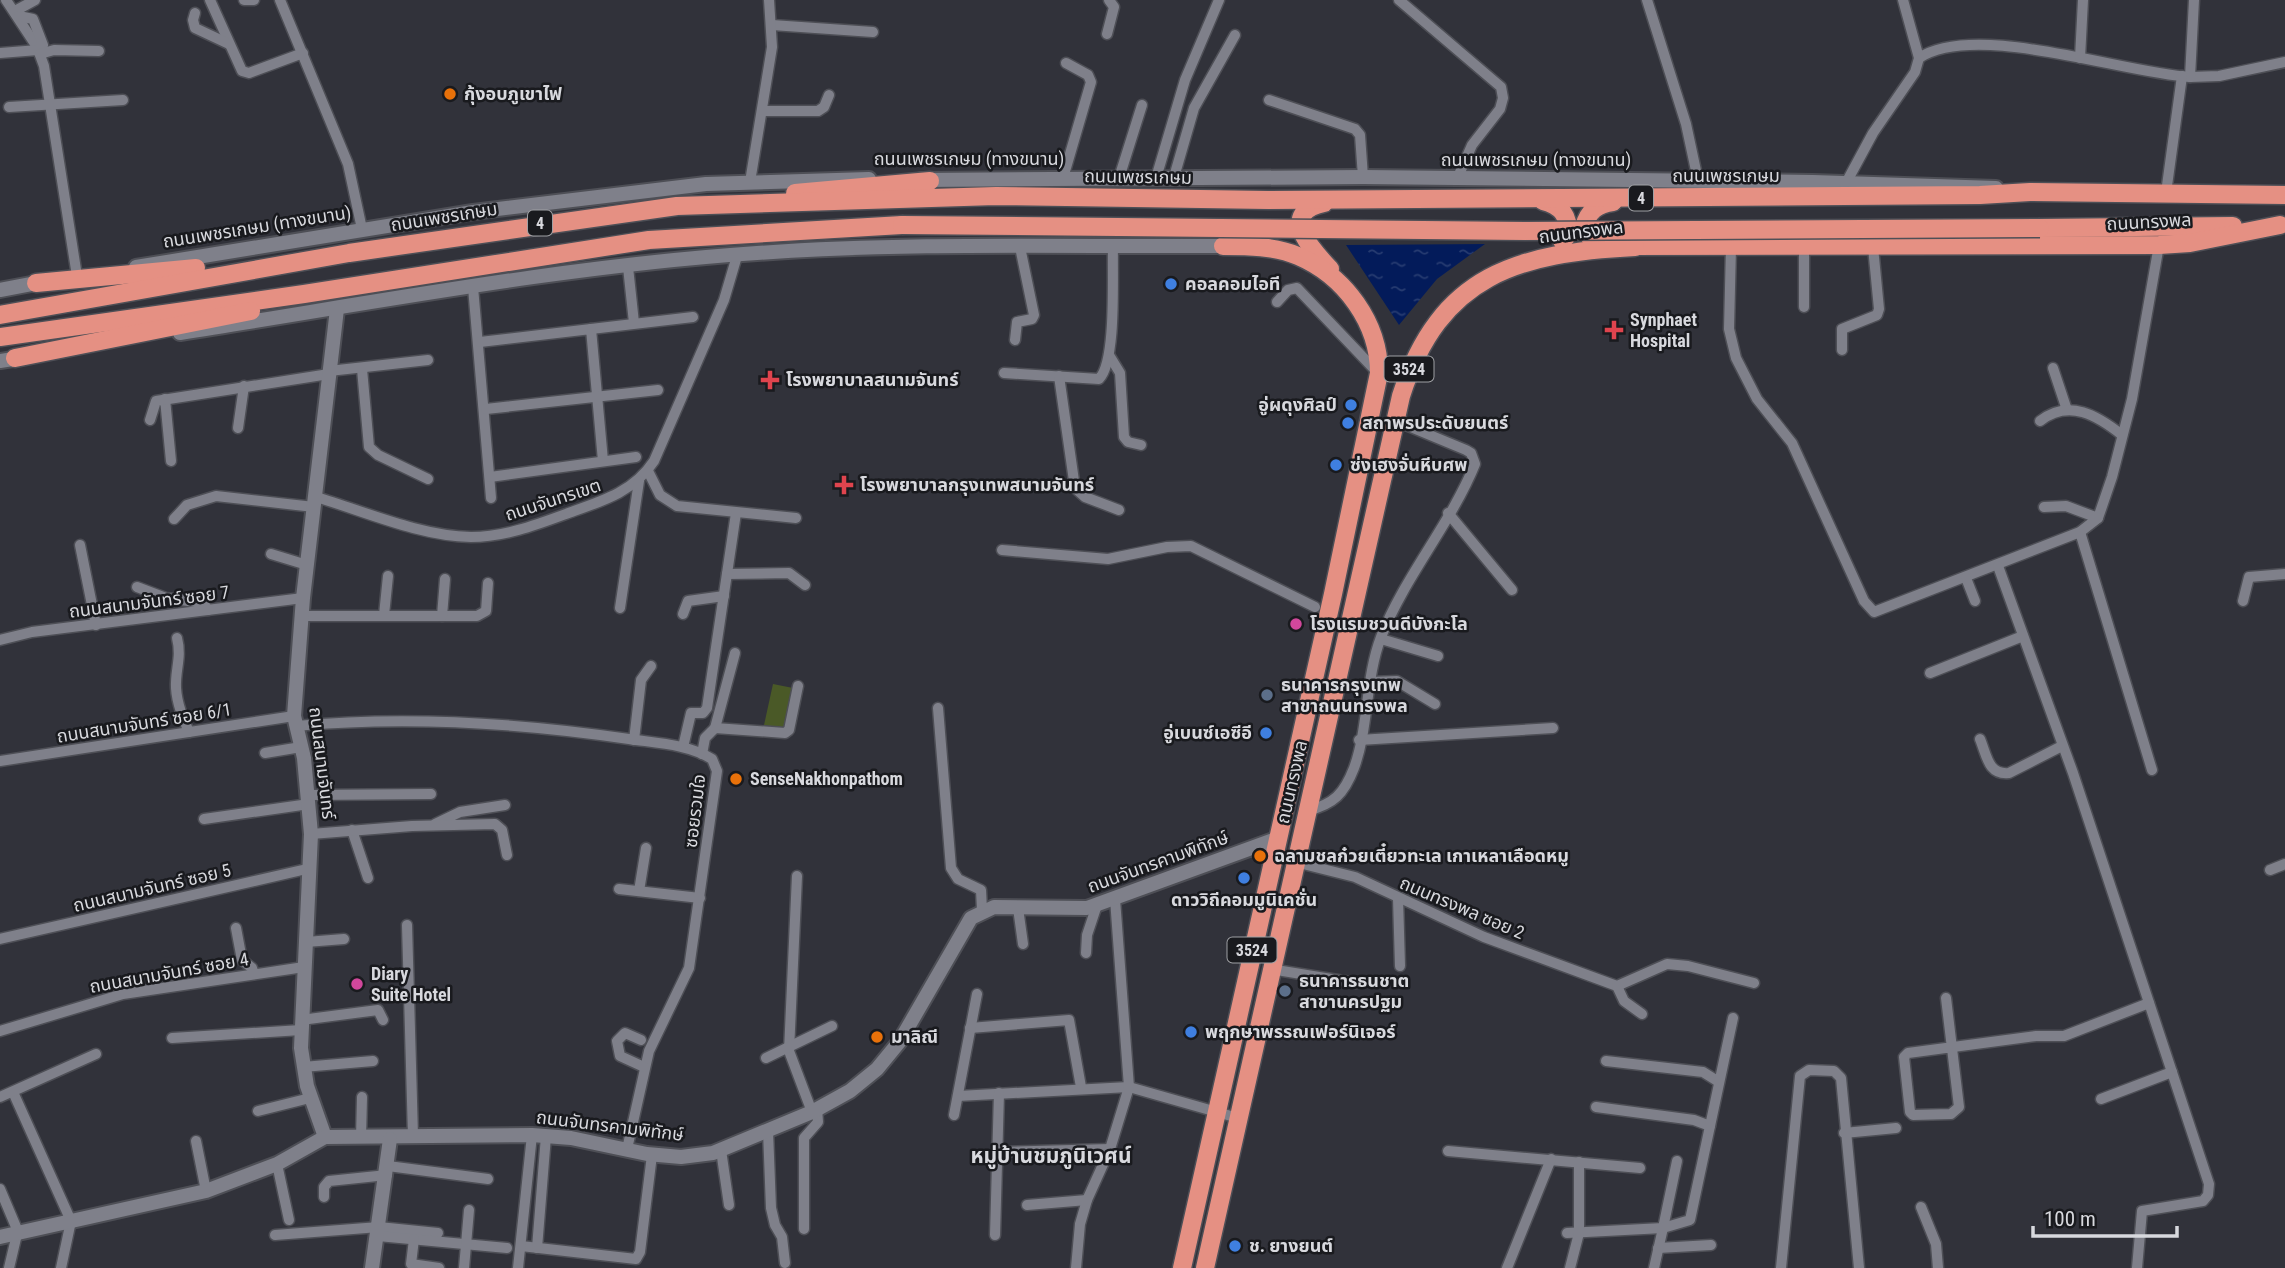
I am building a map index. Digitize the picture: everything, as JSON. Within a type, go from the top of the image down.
[{"type":"highway","points":[[677,206],[930,181]]},
{"type":"highway","name":"ถนนเพชรเกษม","points":[[0,315],[321,257],[542,223],[677,206],[996,196],[1526,200],[1980,195],[2031,192],[2285,195]]},
{"type":"highway","points":[[1637,247],[1594,242],[1584,226],[1596,206],[1644,197]]},
{"type":"highway","points":[[1223,246],[1243,242],[1253,234],[1255,223],[1254,213],[1247,207],[1227,199]]},
{"type":"highway","points":[[1356,303],[1307,243],[1300,228],[1301,216],[1312,205],[1359,200]]},
{"type":"highway","points":[[1519,263],[1561,242],[1568,235],[1567,219],[1558,206],[1526,200]]},
{"type":"highway","name":"4","points":[[0,337],[356,286],[649,240],[902,225],[1511,231],[2283,225]]},
{"type":"highway","name":"ถนนทรงพล","points":[[1205,1268],[1270,969],[1411,363],[1427,334],[1455,303],[1483,281],[1519,263],[1583,250],[1637,247],[2160,245],[2190,243],[2283,225]]},
{"type":"highway","name":"ถนนทรงพล","points":[[1182,1268],[1325,632],[1378,373],[1379,352],[1373,330],[1356,303],[1336,282],[1298,256],[1251,246],[1223,246]]},
{"type":"highway","points":[[36,283],[321,257]]},
{"type":"highway","points":[[8,360],[218,319],[356,286]]},
{"type":"highway","points":[[1325,632],[1347,636]]},
{"type":"main road","name":"ถนนเพชรเกษม (ทางขนาน)","points":[[0,290],[473,212],[706,184],[1063,178],[1363,177],[1846,183],[1976,186],[2031,192]]},
{"type":"main road","points":[[8,360],[473,287],[737,256],[872,246],[1223,246]]},
{"type":"main road","name":"ถนนสนามจันทร์","points":[[325,1137],[310,1098],[303,1067],[301,1025],[311,834],[309,800],[295,721],[303,598],[337,309]]},
{"type":"main road","name":"ถนนจันทรคามพิทักษ์","points":[[325,1137],[390,1139],[413,1136],[539,1135],[681,1157],[721,1150],[815,1110],[866,1079],[900,1041],[971,918],[982,910],[993,906],[1077,910],[1115,899],[1279,838]]},
{"type":"main road","points":[[0,1237],[206,1191],[277,1164],[325,1137]]},
{"type":"main road","points":[[372,1268],[390,1139]]},
{"type":"street","points":[[6,0],[17,13],[39,52],[51,106],[77,276]]},
{"type":"street","points":[[17,13],[36,0]]},
{"type":"street","points":[[210,0],[239,68],[245,73],[303,53]]},
{"type":"street","points":[[244,0],[254,0]]},
{"type":"street","points":[[280,0],[348,164],[362,229]]},
{"type":"street","points":[[750,182],[764,111],[772,25],[769,0]]},
{"type":"street","points":[[1107,34],[1114,7],[1109,0]]},
{"type":"street","points":[[1399,0],[1501,88],[1503,98],[1500,109],[1472,145],[1457,179]]},
{"type":"street","points":[[1647,0],[1686,124],[1698,180]]},
{"type":"street","points":[[1846,183],[1873,133],[1912,79],[1919,58],[1903,0]]},
{"type":"street","points":[[2080,58],[2084,0]]},
{"type":"street","points":[[2166,193],[2186,76],[2194,0]]},
{"type":"street","points":[[1156,178],[1185,80],[1215,3]]},
{"type":"street","points":[[195,13],[195,28],[229,44]]},
{"type":"street","points":[[772,25],[873,32]]},
{"type":"street","points":[[1174,177],[1194,108],[1235,36]]},
{"type":"street","points":[[1919,58],[1931,51],[1968,45],[2008,47],[2186,76],[2219,76],[2285,62]]},
{"type":"street","points":[[0,53],[99,51]]},
{"type":"street","points":[[1063,178],[1091,82],[1088,75],[1066,63]]},
{"type":"street","points":[[764,111],[818,111],[824,107],[830,95]]},
{"type":"street","points":[[9,107],[123,100]]},
{"type":"street","points":[[1269,100],[1355,130],[1360,135],[1363,177]]},
{"type":"street","points":[[1119,178],[1142,105]]},
{"type":"street","points":[[1731,247],[1729,328],[1736,358],[1756,399],[1792,443],[1869,610],[1880,611],[2080,532],[2098,519],[2122,435],[2146,326],[2160,245]]},
{"type":"street","points":[[1016,340],[1017,322],[1032,319],[1034,315],[1020,247]]},
{"type":"street","points":[[1004,373],[1099,379],[1105,371],[1109,355],[1113,247]]},
{"type":"street","points":[[1804,247],[1804,307]]},
{"type":"street","points":[[1842,350],[1842,330],[1877,315],[1879,309],[1873,247]]},
{"type":"street","name":"ถนนจันทรเขต","points":[[174,519],[187,505],[216,496],[315,502],[433,531],[473,537],[524,528],[611,498],[639,481],[648,471],[668,433],[720,309],[737,256]]},
{"type":"street","points":[[628,267],[634,323]]},
{"type":"street","points":[[473,287],[486,409],[491,498]]},
{"type":"street","points":[[1277,302],[1287,290],[1297,288],[1378,373]]},
{"type":"street","points":[[480,342],[693,317]]},
{"type":"street","points":[[591,329],[603,461]]},
{"type":"street","points":[[1109,355],[1119,373],[1124,437],[1128,442],[1141,445]]},
{"type":"street","points":[[150,420],[153,404],[165,399],[329,372],[428,360]]},
{"type":"street","points":[[2053,368],[2067,410]]},
{"type":"street","points":[[362,369],[369,447],[378,455],[428,479]]},
{"type":"street","points":[[1059,376],[1075,488],[1085,497],[1119,510]]},
{"type":"street","points":[[238,428],[244,386]]},
{"type":"street","points":[[486,409],[658,390]]},
{"type":"street","points":[[165,399],[171,461]]},
{"type":"street","points":[[2040,421],[2051,412],[2067,410],[2096,415],[2122,435]]},
{"type":"street","points":[[1307,811],[1329,805],[1340,797],[1356,762],[1381,639],[1475,464],[1471,453],[1396,421]]},
{"type":"street","points":[[490,477],[636,457]]},
{"type":"street","points":[[648,471],[660,495],[667,502],[693,510],[796,518]]},
{"type":"street","points":[[620,608],[639,481]]},
{"type":"street","points":[[2044,507],[2066,506],[2098,519]]},
{"type":"street","points":[[683,747],[691,713],[703,713],[707,708],[736,513]]},
{"type":"street","points":[[1448,513],[1512,590]]},
{"type":"street","points":[[2080,532],[2152,769]]},
{"type":"street","points":[[80,545],[96,625]]},
{"type":"street","points":[[1002,550],[1108,559],[1167,547],[1191,546],[1315,607]]},
{"type":"street","points":[[271,554],[307,565]]},
{"type":"street","points":[[1998,566],[2062,746],[2210,1190],[2203,1201],[2142,1211],[2137,1268]]},
{"type":"street","points":[[727,574],[789,573],[805,585]]},
{"type":"street","points":[[2243,601],[2249,577],[2285,574]]},
{"type":"street","points":[[384,615],[388,576]]},
{"type":"street","points":[[1966,578],[1975,601]]},
{"type":"street","points":[[442,616],[445,579]]},
{"type":"street","points":[[303,616],[483,615],[488,583]]},
{"type":"street","points":[[137,587],[166,598],[203,603],[208,610]]},
{"type":"street","points":[[683,614],[688,601],[724,596]]},
{"type":"street","name":"ถนนสนามจันทร์ ซอย 7","points":[[0,640],[32,632],[303,598]]},
{"type":"street","points":[[1930,673],[2023,636]]},
{"type":"street","points":[[177,638],[181,658],[176,685],[178,701],[189,732]]},
{"type":"street","points":[[1381,639],[1438,656]]},
{"type":"street","points":[[702,754],[705,738],[715,728],[735,653]]},
{"type":"street","points":[[635,740],[641,680],[651,666]]},
{"type":"street","points":[[1371,682],[1397,681],[1435,704]]},
{"type":"street","points":[[715,728],[785,733],[789,730],[798,686]]},
{"type":"street","points":[[937,708],[951,868],[958,879],[981,890],[982,910]]},
{"type":"street","name":"ซอยรวมใจ","points":[[295,721],[450,722],[590,733],[683,747],[712,759],[717,771],[689,968],[644,1067],[627,1149]]},
{"type":"street","name":"ถนนสนามจันทร์ ซอย 6/1","points":[[0,761],[189,732],[295,721]]},
{"type":"street","points":[[1359,740],[1553,728]]},
{"type":"street","points":[[1980,739],[1991,769],[1999,774],[2009,773],[2062,746]]},
{"type":"street","points":[[265,753],[301,747]]},
{"type":"street","points":[[204,819],[309,800],[431,794]]},
{"type":"street","points":[[431,825],[460,812],[505,804]]},
{"type":"street","points":[[311,834],[431,825],[500,826],[507,855]]},
{"type":"street","points":[[352,830],[368,878]]},
{"type":"street","points":[[639,891],[646,848]]},
{"type":"street","name":"ถนนทรงพล ซอย 2","points":[[1295,862],[1355,877],[1484,937],[1617,986]]},
{"type":"street","points":[[2270,870],[2285,864]]},
{"type":"street","name":"ถนนสนามจันทร์ ซอย 5","points":[[0,939],[311,868]]},
{"type":"street","points":[[797,876],[789,1046],[818,1122],[804,1138],[804,1229]]},
{"type":"street","points":[[619,888],[700,898]]},
{"type":"street","points":[[1398,898],[1400,966]]},
{"type":"street","points":[[1076,1268],[1080,1224],[1087,1200],[1110,1149],[1129,1087],[1115,899]]},
{"type":"street","points":[[1086,953],[1087,935],[1097,905]]},
{"type":"street","points":[[1018,908],[1023,944]]},
{"type":"street","points":[[407,925],[413,1136]]},
{"type":"street","points":[[236,928],[242,960],[252,968],[254,974]]},
{"type":"street","points":[[306,942],[344,939]]},
{"type":"street","points":[[1642,1014],[1624,1001],[1617,986],[1667,964],[1754,983]]},
{"type":"street","name":"ถนนสนามจันทร์ ซอย 4","points":[[0,1031],[123,994],[304,967]]},
{"type":"street","points":[[1270,969],[1356,983]]},
{"type":"street","points":[[954,1115],[977,994]]},
{"type":"street","points":[[1946,998],[1952,1047],[1959,1107],[1956,1112],[1913,1115],[1910,1112],[1904,1057],[1909,1053],[1952,1047],[2036,1036],[2064,1036],[2149,1003]]},
{"type":"street","points":[[172,1038],[301,1025],[378,1010],[383,1020]]},
{"type":"street","points":[[1567,1233],[1663,1228],[1690,1220],[1733,1018]]},
{"type":"street","points":[[970,1028],[1069,1020],[1081,1087]]},
{"type":"street","points":[[766,1058],[832,1026]]},
{"type":"street","points":[[641,1040],[625,1033],[620,1035],[618,1049],[620,1056],[644,1067]]},
{"type":"street","points":[[0,1097],[96,1054]]},
{"type":"street","points":[[303,1067],[373,1061]]},
{"type":"street","points":[[1606,1061],[1703,1072],[1719,1082]]},
{"type":"street","points":[[1780,1268],[1800,1076],[1804,1071],[1839,1072],[1859,1268]]},
{"type":"street","points":[[2101,1099],[2172,1072]]},
{"type":"street","points":[[958,1096],[1081,1087],[1129,1087],[1238,1118]]},
{"type":"street","points":[[13,1092],[71,1220],[61,1268]]},
{"type":"street","points":[[995,1235],[999,1093]]},
{"type":"street","points":[[361,1139],[362,1097]]},
{"type":"street","points":[[258,1111],[310,1098]]},
{"type":"street","points":[[1596,1107],[1694,1120],[1710,1126]]},
{"type":"street","points":[[1844,1133],[1896,1129]]},
{"type":"street","points":[[768,1131],[771,1208],[775,1225],[782,1237],[785,1263]]},
{"type":"street","points":[[518,1268],[539,1135]]},
{"type":"street","points":[[537,1248],[539,1135]]},
{"type":"street","points":[[196,1141],[206,1191]]},
{"type":"street","points":[[998,1152],[1110,1149]]},
{"type":"street","points":[[721,1150],[729,1205]]},
{"type":"street","points":[[1448,1151],[1640,1168]]},
{"type":"street","points":[[521,1246],[636,1259],[640,1252],[652,1154]]},
{"type":"street","points":[[1507,1268],[1551,1159]]},
{"type":"street","points":[[1570,1268],[1579,1233],[1579,1161]]},
{"type":"street","points":[[1654,1268],[1677,1161]]},
{"type":"street","points":[[277,1164],[289,1220]]},
{"type":"street","points":[[324,1197],[324,1186],[330,1181],[387,1170],[488,1179]]},
{"type":"street","points":[[0,1189],[18,1234],[9,1268]]},
{"type":"street","points":[[1027,1205],[1087,1200]]},
{"type":"street","points":[[1921,1207],[1936,1244],[1938,1268]]},
{"type":"street","points":[[464,1268],[470,1210]]},
{"type":"street","points":[[379,1231],[414,1239],[507,1248]]},
{"type":"street","points":[[275,1235],[379,1231],[438,1233]]},
{"type":"street","points":[[414,1239],[411,1264],[439,1268]]},
{"type":"street","points":[[1658,1248],[1711,1245]]},
{"type":"green space","points":[[773,684],[793,688],[784,729],[764,725]]},
{"type":"water","points":[[1485,244],[1437,279],[1399,325],[1346,245]]},
{"type":"place","name":"กุ้งอบภูเขาไฟ","points":[[450,94]]},
{"type":"place","name":"คอลคอมไอที","points":[[1171,284]]},
{"type":"place","name":"Synphaet Hospital","points":[[1614,330]]},
{"type":"place","name":"โรงพยาบาลสนามจันทร์","points":[[770,380]]},
{"type":"place","name":"อู่ผดุงศิลป์","points":[[1351,405]]},
{"type":"place","name":"สถาพรประดับยนตร์","points":[[1348,423]]},
{"type":"place","name":"ซ่งเฮงจั่นหีบศพ","points":[[1336,465]]},
{"type":"place","name":"โรงพยาบาลกรุงเทพสนามจันทร์","points":[[844,485]]},
{"type":"place","name":"โรงแรมชวนดีบังกะโล","points":[[1296,624]]},
{"type":"place","name":"ธนาคารกรุงเทพ สาขาถนนทรงพล","points":[[1267,695]]},
{"type":"place","name":"อู่เบนซ์เอซีอี","points":[[1266,733]]},
{"type":"place","name":"SenseNakhonpathom","points":[[736,779]]},
{"type":"place","name":"ฉลามชลก๋วยเตี๋ยวทะเล เกาเหลาเลือดหมู","points":[[1260,856]]},
{"type":"place","name":"ดาววิถีคอมมูนิเคชั่น","points":[[1244,878]]},
{"type":"place","name":"Diary Suite Hotel","points":[[357,984]]},
{"type":"place","name":"ธนาคารธนชาต สาขานครปฐม","points":[[1285,991]]},
{"type":"place","name":"พฤกษาพรรณเฟอร์นิเจอร์","points":[[1191,1032]]},
{"type":"place","name":"มาลิณี","points":[[877,1037]]},
{"type":"place","name":"ช. ยางยนต์","points":[[1235,1246]]},
{"type":"district","name":"หมู่บ้านชมภูนิเวศน์","points":[[1051,1156]]}]
